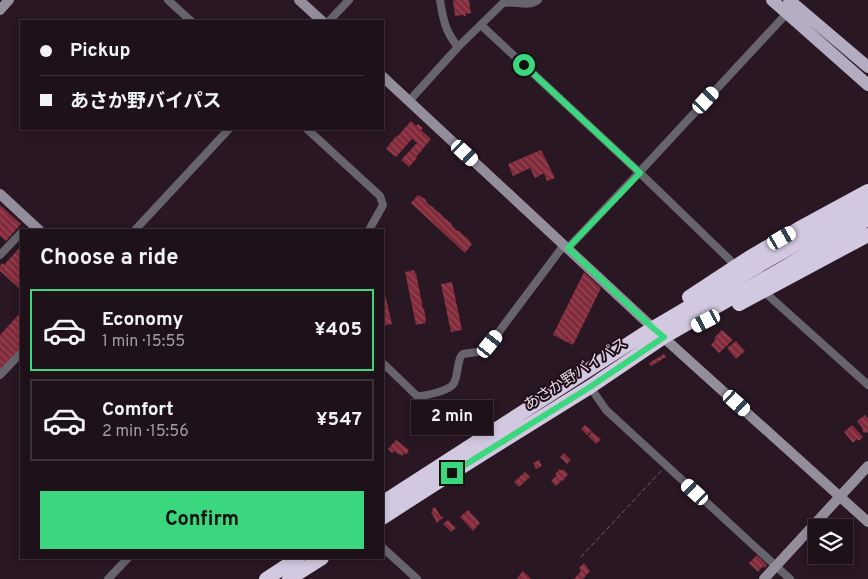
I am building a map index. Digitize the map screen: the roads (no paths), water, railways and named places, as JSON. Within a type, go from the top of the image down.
[{"type":"highway","points":[[653,328],[664,313],[735,266],[868,191]]},
{"type":"highway","name":"あさか野バイパス","points":[[384,502],[653,328],[868,204]]},
{"type":"highway","name":"あさか野バイパス","points":[[384,517],[460,467],[590,387],[664,337],[868,219]]},
{"type":"highway","points":[[664,337],[690,329],[765,293],[868,235]]},
{"type":"highway","points":[[266,579],[296,559]]},
{"type":"highway","points":[[289,579],[320,559]]},
{"type":"main road","points":[[772,0],[792,4],[868,67]]},
{"type":"main road","points":[[792,4],[868,85]]},
{"type":"street","points":[[0,10],[9,0]]},
{"type":"street","points":[[168,0],[190,20]]},
{"type":"street","points":[[299,0],[321,20]]},
{"type":"street","points":[[330,20],[349,0]]},
{"type":"street","points":[[440,0],[445,26],[458,47]]},
{"type":"street","points":[[409,101],[458,47],[500,5],[511,0],[529,4],[538,0]]},
{"type":"street","points":[[384,364],[418,396],[450,388],[455,383],[461,356],[482,350],[489,345],[566,246],[640,173],[792,4]]},
{"type":"street","points":[[481,25],[730,260]]},
{"type":"street","points":[[384,78],[653,328],[868,522]]},
{"type":"street","points":[[137,229],[228,130]]},
{"type":"street","points":[[308,130],[380,196],[383,205],[370,229]]},
{"type":"street","points":[[0,194],[25,228]]},
{"type":"street","points":[[0,255],[20,233]]},
{"type":"street","points":[[765,293],[868,385]]},
{"type":"street","points":[[0,375],[20,354]]},
{"type":"street","points":[[590,387],[606,410],[790,579]]},
{"type":"street","points":[[764,579],[868,466]]},
{"type":"street","points":[[384,550],[417,579]]},
{"type":"street","points":[[108,579],[127,559]]}]
